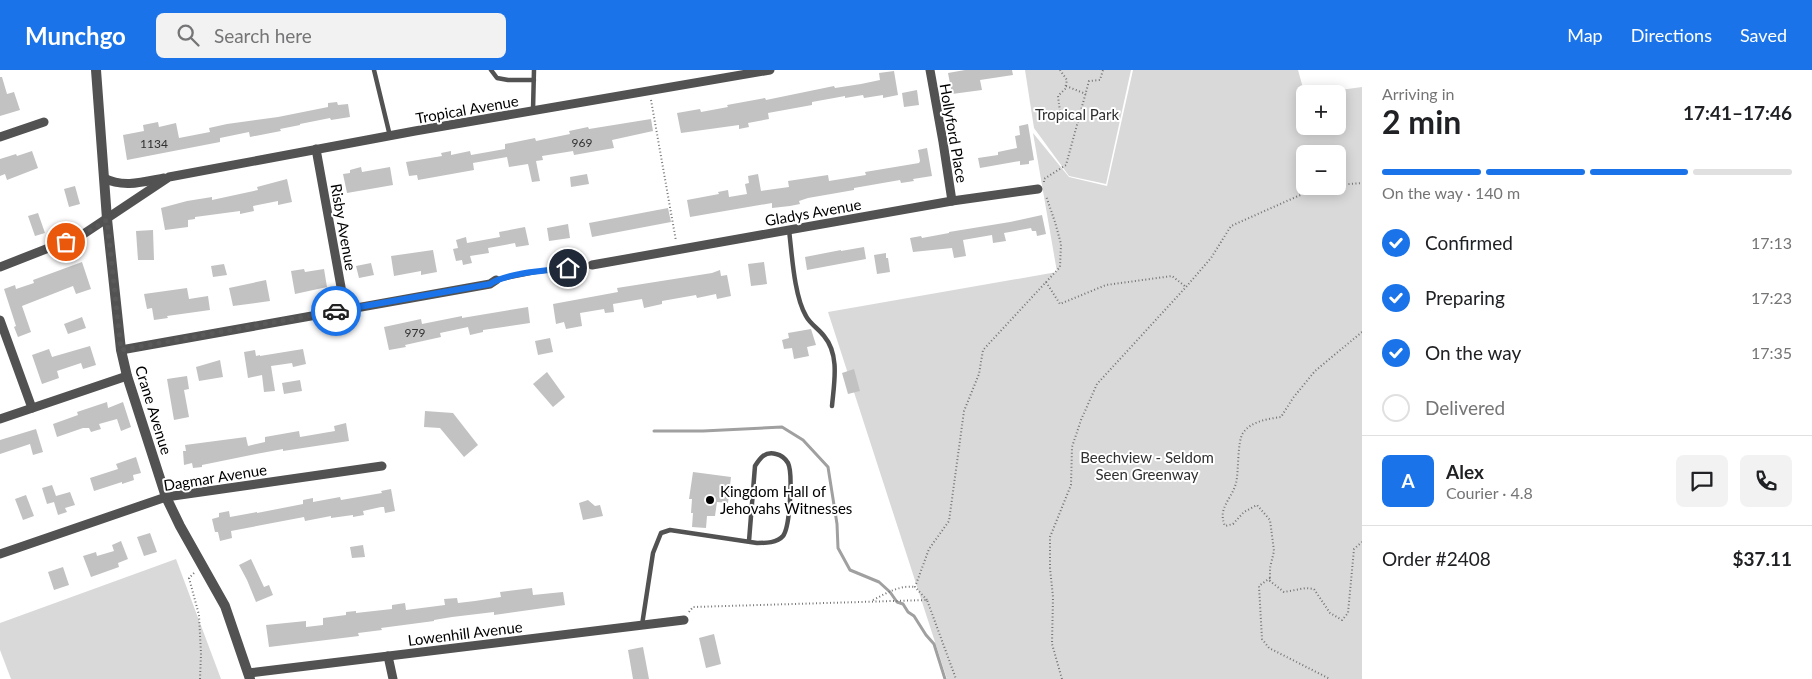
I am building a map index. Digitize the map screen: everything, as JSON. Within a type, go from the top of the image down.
[{"type":"street","name":"Crane Avenue","points":[[96,70],[107,220],[121,350],[166,497],[225,606],[250,676]]},
{"type":"street","name":"Tropical Avenue","points":[[104,178],[112,182],[132,184],[316,149],[770,70]]},
{"type":"street","name":"Hollyford Place","points":[[930,70],[952,201]]},
{"type":"street","points":[[0,137],[44,122]]},
{"type":"street","name":"Risby Avenue","points":[[316,149],[345,309]]},
{"type":"street","name":"Tropical Avenue","points":[[0,267],[82,235],[169,177]]},
{"type":"street","name":"Gladys Avenue","points":[[589,265],[952,201],[1041,188]]},
{"type":"street","name":"Gladys Avenue","points":[[121,350],[490,284],[496,280]]},
{"type":"street","points":[[0,320],[32,408]]},
{"type":"street","points":[[0,419],[128,376]]},
{"type":"street","name":"Dagmar Avenue","points":[[0,554],[166,497],[382,466]]},
{"type":"street","name":"Lowenhill Avenue","points":[[250,676],[388,656],[684,620]]},
{"type":"street","points":[[388,656],[393,679]]},
{"type":"lane","points":[[374,70],[390,136]]},
{"type":"lane","points":[[491,70],[497,78],[534,80]]},
{"type":"lane","points":[[534,70],[534,111]]},
{"type":"lane","points":[[789,230],[799,298],[806,317],[825,337],[834,351],[835,373],[832,406]]},
{"type":"lane","name":"Gladys Avenue","points":[[496,280],[534,272],[589,265]]},
{"type":"lane","points":[[642,625],[653,554],[661,533],[670,530],[757,543],[772,543],[783,537],[788,526],[791,473],[788,463],[782,455],[772,452],[761,456],[754,466],[749,541]]},
{"type":"path","points":[[1055,120],[1060,112],[1058,96],[1065,89],[1067,80],[1060,70]]},
{"type":"path","points":[[1041,188],[1044,179],[1066,165],[1089,82],[1100,80],[1103,70]]},
{"type":"path","points":[[1066,86],[1086,94]]},
{"type":"path","points":[[651,101],[678,250]]},
{"type":"path","points":[[1346,184],[1362,182]]},
{"type":"path","points":[[1062,679],[1052,644],[1053,597],[1050,568],[1050,537],[1071,484],[1072,447],[1081,420],[1097,384],[1186,287],[1210,258],[1232,226],[1301,195]]},
{"type":"path","points":[[914,587],[929,549],[949,520],[964,411],[979,374],[983,350],[1060,267],[1061,244],[1046,196]]},
{"type":"path","points":[[1046,282],[1060,304],[1106,284],[1172,276],[1186,287]]},
{"type":"path","points":[[1362,332],[1315,371],[1281,416],[1250,424],[1242,434],[1236,484],[1224,508],[1222,519],[1225,526],[1233,524],[1244,512],[1257,505],[1270,520],[1274,551],[1270,568],[1270,581],[1284,592],[1306,588],[1314,589],[1330,613],[1342,620],[1348,613],[1354,549],[1362,542]]},
{"type":"path","points":[[200,679],[202,654],[199,615],[189,578],[202,564]]},
{"type":"path","points":[[1270,578],[1259,586],[1262,639],[1269,648],[1330,679]]},
{"type":"path","points":[[871,601],[901,587],[914,587],[927,600],[956,679]]},
{"type":"path","points":[[684,620],[692,607],[927,600]]},
{"type":"green space","name":"Tropical Park","points":[[1025,70],[1131,70],[1106,184],[1069,176],[1034,128]]},
{"type":"green space","name":"Beechview - Seldom Seen Greenway","points":[[1133,70],[1298,70],[1302,85],[1296,85],[1296,135],[1346,135],[1346,89],[1362,87],[1362,679],[947,679],[828,312],[1057,272],[1033,133],[1069,177],[1107,186]]},
{"type":"green space","points":[[176,559],[221,679],[11,679],[0,650],[0,623]]},
{"type":"building","points":[[965,70],[1012,70],[1013,75],[980,80],[982,90],[952,94],[948,73]]},
{"type":"building","points":[[894,71],[898,95],[883,98],[883,95],[864,98],[863,95],[845,98],[845,96],[812,102],[812,105],[768,113],[769,119],[748,123],[749,127],[739,129],[739,125],[681,133],[677,113],[700,109],[701,112],[765,98],[766,100],[834,86],[835,88],[861,84],[880,80],[879,73]]},
{"type":"building","points":[[0,77],[2,77],[7,94],[14,92],[20,110],[0,116]]},
{"type":"building","points":[[917,90],[919,105],[904,107],[902,93]]},
{"type":"building","points":[[337,102],[338,105],[348,104],[350,117],[331,120],[330,118],[300,124],[280,129],[281,131],[250,137],[249,132],[220,138],[220,142],[127,160],[123,135],[144,131],[143,125],[158,122],[159,127],[176,123],[179,138],[210,132],[209,128],[328,107],[328,103]]},
{"type":"building","points":[[651,119],[653,131],[612,140],[614,148],[574,155],[573,151],[542,156],[543,160],[536,161],[540,181],[532,182],[528,164],[509,167],[507,157],[473,163],[474,170],[418,180],[417,175],[409,176],[406,162],[442,156],[441,153],[451,151],[451,155],[470,151],[471,155],[505,149],[505,144],[535,138],[536,141],[570,134],[569,131],[588,127],[589,129]]},
{"type":"building","points":[[1028,124],[1034,160],[1029,161],[1029,164],[1020,165],[1020,161],[980,168],[978,158],[998,155],[998,152],[1017,148],[1015,136],[1020,135],[1019,126]]},
{"type":"building","points":[[927,148],[932,176],[901,183],[900,180],[854,188],[854,190],[808,198],[799,201],[800,204],[790,206],[772,208],[772,203],[690,217],[687,200],[719,194],[718,192],[728,190],[729,197],[747,194],[745,184],[749,183],[748,176],[758,174],[761,191],[789,187],[788,181],[828,175],[829,181],[866,175],[865,172],[919,163],[918,150]]},
{"type":"building","points":[[32,151],[38,168],[7,180],[5,174],[0,176],[0,159]]},
{"type":"building","points":[[361,167],[362,172],[390,167],[393,185],[347,193],[343,174],[350,173],[350,170]]},
{"type":"building","points":[[587,174],[589,184],[571,187],[570,177]]},
{"type":"building","points":[[287,179],[292,202],[278,205],[278,201],[253,206],[254,211],[240,214],[240,211],[195,217],[195,219],[188,220],[188,227],[165,230],[161,208],[187,201],[212,197],[212,200],[258,190],[257,187]]},
{"type":"building","points":[[75,186],[80,204],[69,207],[64,189]]},
{"type":"building","points":[[668,208],[671,222],[592,237],[589,223]]},
{"type":"building","points":[[38,213],[45,233],[35,236],[28,216]]},
{"type":"building","points":[[1042,215],[1046,234],[1037,236],[1036,231],[1032,231],[1031,228],[1004,233],[1006,241],[993,243],[992,235],[963,240],[966,256],[954,258],[952,248],[913,252],[910,238],[921,236],[922,238]]},
{"type":"building","points":[[568,224],[570,238],[549,241],[547,228]]},
{"type":"building","points":[[525,227],[529,245],[516,247],[515,243],[488,248],[489,253],[470,256],[472,263],[463,265],[462,260],[456,261],[453,249],[458,248],[456,240],[466,237],[467,243],[500,237],[499,232]]},
{"type":"building","points":[[153,230],[154,260],[138,260],[136,231]]},
{"type":"building","points":[[864,247],[866,259],[807,270],[805,257]]},
{"type":"building","points":[[433,250],[437,272],[421,275],[421,271],[394,276],[391,256]]},
{"type":"building","points":[[886,253],[890,272],[877,274],[874,255]]},
{"type":"building","points":[[82,262],[91,289],[76,294],[73,286],[22,306],[31,332],[18,337],[4,289],[15,285],[16,289],[34,283],[33,280]]},
{"type":"building","points":[[764,262],[767,284],[751,286],[748,264]]},
{"type":"building","points":[[371,263],[374,275],[359,278],[356,266]]},
{"type":"building","points":[[224,264],[227,275],[213,277],[211,266]]},
{"type":"building","points":[[304,269],[305,272],[324,269],[327,287],[295,294],[291,271]]},
{"type":"building","points":[[720,270],[721,276],[727,275],[731,296],[717,299],[716,294],[697,298],[696,295],[662,301],[662,304],[644,308],[642,299],[613,304],[614,312],[605,313],[604,309],[580,313],[582,326],[566,329],[564,322],[556,324],[553,304],[618,292],[617,288],[712,273]]},
{"type":"building","points":[[266,280],[270,301],[233,306],[229,288]]},
{"type":"building","points":[[187,288],[189,299],[208,296],[210,310],[167,316],[168,318],[154,320],[152,308],[147,309],[144,294]]},
{"type":"building","points":[[528,307],[530,323],[483,330],[483,332],[470,335],[468,327],[440,333],[441,337],[389,350],[384,327],[421,319],[422,324],[462,316],[462,318]]},
{"type":"building","points":[[82,317],[86,328],[68,334],[64,324]]},
{"type":"building","points":[[811,329],[816,345],[807,347],[809,356],[794,359],[792,348],[784,349],[782,340],[789,338],[788,333]]},
{"type":"building","points":[[550,338],[553,352],[538,355],[535,341]]},
{"type":"building","points":[[90,346],[96,365],[83,369],[81,363],[57,371],[59,378],[42,384],[32,355],[49,349],[52,357]]},
{"type":"building","points":[[303,349],[306,364],[293,367],[292,363],[271,366],[275,391],[264,392],[262,375],[248,378],[244,352],[255,350],[256,356],[260,356]]},
{"type":"building","points":[[220,360],[223,377],[199,381],[196,367]]},
{"type":"building","points":[[854,369],[860,391],[848,394],[842,373]]},
{"type":"building","points":[[547,372],[565,397],[553,407],[533,384]]},
{"type":"building","points":[[187,376],[189,389],[184,390],[189,417],[174,420],[167,379]]},
{"type":"building","points":[[300,380],[302,391],[284,394],[282,383]]},
{"type":"building","points":[[107,402],[108,408],[123,402],[131,427],[121,431],[117,419],[99,424],[101,429],[91,432],[89,428],[83,428],[57,437],[53,424],[78,415],[77,412]]},
{"type":"building","points":[[425,411],[453,413],[478,445],[464,457],[440,428],[424,427]]},
{"type":"building","points":[[346,423],[349,441],[283,451],[283,449],[202,465],[202,467],[193,468],[192,463],[184,465],[183,451],[186,451],[185,445],[246,437],[248,446],[265,442],[265,437],[299,431],[300,437],[335,431],[334,426]]},
{"type":"building","points":[[36,429],[43,452],[33,455],[30,444],[0,454],[0,440]]},
{"type":"building","points":[[136,457],[141,473],[133,475],[134,480],[94,491],[90,478],[118,469],[116,464]]},
{"type":"building","name":"Kingdom Hall of Jehovahs Witnesses","points":[[693,472],[731,477],[728,503],[717,502],[715,516],[707,516],[706,528],[692,527],[692,499],[689,499]]},
{"type":"building","points":[[52,485],[56,496],[70,492],[75,505],[65,508],[67,512],[58,515],[54,502],[47,504],[42,488]]},
{"type":"building","points":[[391,489],[395,511],[385,513],[384,507],[381,507],[363,511],[364,515],[353,517],[353,515],[331,518],[331,516],[305,521],[304,517],[231,531],[232,538],[220,541],[218,532],[215,532],[212,519],[219,517],[219,513],[229,511],[230,517],[303,504],[303,500],[313,498],[313,502],[340,497],[341,500],[382,493],[381,491]]},
{"type":"building","points":[[26,495],[34,516],[23,520],[15,499]]},
{"type":"building","points":[[588,500],[595,506],[600,505],[603,516],[583,520],[579,503]]},
{"type":"building","points":[[150,533],[157,552],[144,556],[137,537]]},
{"type":"building","points":[[121,541],[128,559],[118,563],[119,567],[91,577],[83,556],[96,552],[97,556],[114,551],[112,545]]},
{"type":"building","points":[[363,545],[365,557],[352,558],[350,547]]},
{"type":"building","points":[[251,559],[264,587],[269,585],[273,595],[256,602],[239,565]]},
{"type":"building","points":[[63,567],[69,585],[54,590],[48,572]]},
{"type":"building","points":[[532,588],[533,595],[563,592],[565,605],[494,615],[494,612],[452,617],[381,628],[382,630],[358,633],[359,636],[269,647],[266,625],[306,621],[306,627],[323,625],[323,618],[346,615],[346,612],[356,611],[356,613],[392,609],[392,605],[405,603],[406,610],[445,605],[444,599],[457,598],[458,603],[475,601],[501,597],[500,592]]},
{"type":"building","points":[[714,634],[721,664],[706,668],[699,638]]},
{"type":"building","points":[[643,647],[649,679],[633,679],[628,650]]},
{"type":"waterway","points":[[654,431],[703,431],[782,427],[803,440],[828,467],[837,524],[838,548],[850,570],[879,582],[897,602],[903,604],[908,612],[914,616],[934,644],[945,679]]},
{"type":"way so far","points":[[66,242],[107,220],[121,350],[336,311]]},
{"type":"place","name":"Kingdom Hall of Jehovahs Witnesses","points":[[710,500]]},
{"type":"route","points":[[336,311],[490,284],[496,280],[534,272],[568,268]]}]
